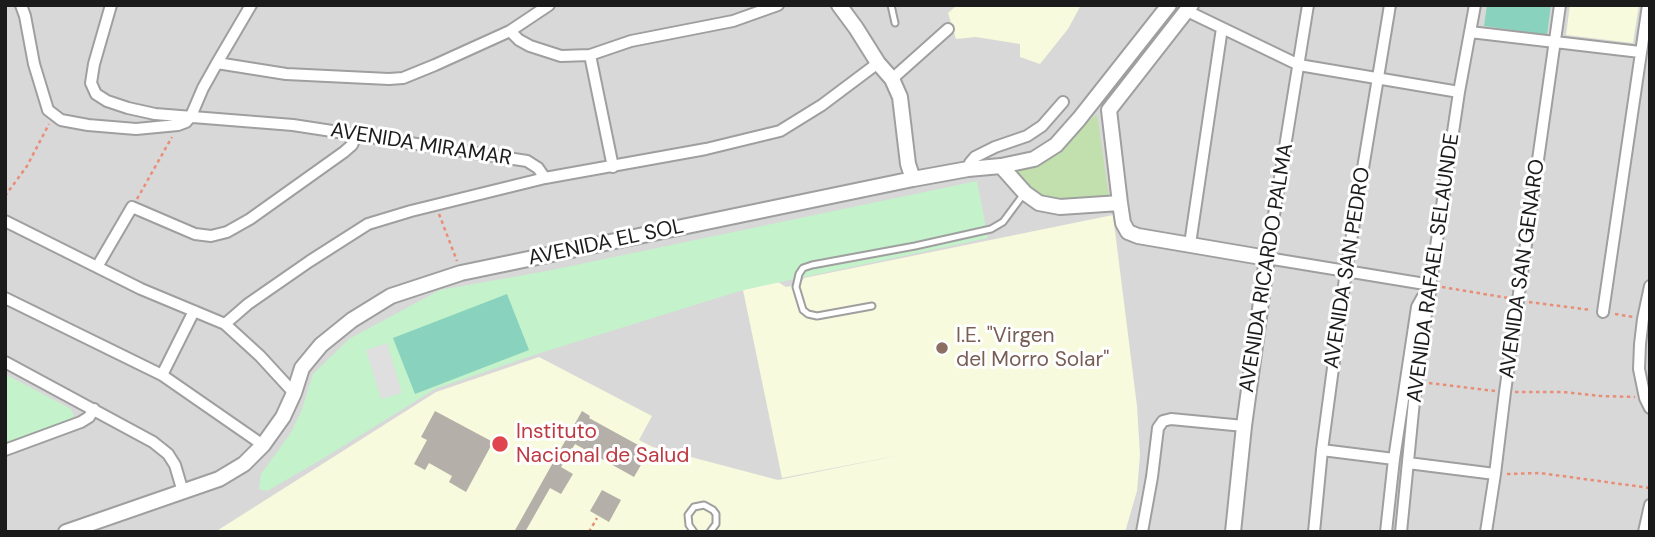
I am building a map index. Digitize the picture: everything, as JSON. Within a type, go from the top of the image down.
[{"type":"street","points":[[21,5],[34,64],[48,110],[61,120],[136,129],[186,122],[251,5]]},
{"type":"street","name":"AVENIDA MIRAMAR","points":[[111,5],[91,83],[96,94],[107,101],[155,114],[293,125],[527,161],[538,168],[544,178]]},
{"type":"street","points":[[217,63],[286,74],[403,78],[510,31],[549,5]]},
{"type":"street","points":[[510,31],[530,46],[561,56],[590,55],[631,41],[733,22],[778,5]]},
{"type":"street","points":[[839,5],[892,79],[900,97],[908,164],[913,179]]},
{"type":"street","name":"AVENIDA EL SOL","points":[[66,532],[219,480],[244,464],[263,445],[283,417],[303,368],[314,352],[352,320],[391,296],[461,273],[913,179],[1034,159],[1056,145],[1079,119],[1170,5]]},
{"type":"street","name":"AVENIDA RICARDO PALMA","points":[[1233,532],[1244,426],[1267,258],[1308,5]]},
{"type":"street","name":"AVENIDA SAN PEDRO","points":[[1314,532],[1346,271],[1390,5]]},
{"type":"street","name":"AVENIDA RAFAEL SELAUNDE","points":[[1401,532],[1416,381],[1459,92],[1475,5]]},
{"type":"street","name":"AVENIDA SAN GENARO","points":[[1486,532],[1560,5]]},
{"type":"street","points":[[1602,312],[1640,52],[1646,35],[1648,5]]},
{"type":"street","points":[[1386,532],[1417,307],[1430,289],[1346,271],[1138,236],[1128,232],[1123,223],[1109,110],[1189,8],[1222,28],[1299,65],[1459,92]]},
{"type":"street","points":[[1190,244],[1222,28]]},
{"type":"street","points":[[892,79],[948,29]]},
{"type":"street","points":[[1470,32],[1640,52]]},
{"type":"street","points":[[590,55],[613,167]]},
{"type":"street","points":[[226,324],[248,304],[299,268],[368,224],[544,178],[706,149],[780,131],[822,105],[878,63]]},
{"type":"street","points":[[968,169],[975,157],[1042,127],[1063,102]]},
{"type":"street","points":[[97,267],[132,207],[195,234],[211,236],[227,232],[250,219],[344,152],[352,145],[356,136]]},
{"type":"street","points":[[1001,166],[1025,193],[1039,203],[1059,207],[1120,203]]},
{"type":"street","points":[[5,221],[141,289],[226,324],[294,393]]},
{"type":"street","points":[[1647,403],[1639,369],[1643,319],[1650,286]]},
{"type":"street","points":[[5,298],[162,375],[263,445]]},
{"type":"street","points":[[162,375],[194,311]]},
{"type":"street","points":[[5,362],[153,442],[168,454],[175,465],[183,492]]},
{"type":"street","points":[[5,450],[80,422],[89,417],[94,409]]},
{"type":"street","points":[[1142,532],[1158,428],[1163,421],[1171,419],[1244,426]]},
{"type":"street","points":[[1322,450],[1394,459]]},
{"type":"street","points":[[1408,463],[1495,474]]},
{"type":"street","points":[[1644,532],[1650,505]]},
{"type":"lane","points":[[891,5],[895,23]]},
{"type":"lane","points":[[872,306],[817,316],[808,314],[803,310],[796,287],[800,272],[813,265],[991,229],[1003,222],[1025,193]]},
{"type":"lane","points":[[694,532],[689,525],[688,515],[694,507],[704,505],[716,514],[716,524],[710,532]]},
{"type":"path","points":[[5,196],[27,166],[53,115]]},
{"type":"path","points":[[132,207],[178,125]]},
{"type":"path","points":[[436,205],[461,273]]},
{"type":"path","points":[[1430,289],[1643,319]]},
{"type":"path","points":[[1416,381],[1505,392],[1564,392],[1647,403]]},
{"type":"path","points":[[1495,474],[1540,473],[1650,488]]},
{"type":"path","points":[[589,532],[597,518]]},
{"type":"shaded area","points":[[5,5],[1650,5],[1650,532],[5,532]]},
{"type":"shaded area","points":[[957,5],[1081,5],[1068,29],[1040,64],[1020,57],[1020,44],[976,37],[956,39],[948,13]]},
{"type":"shaded area","points":[[1570,5],[1639,5],[1633,43],[1566,35]]},
{"type":"shaded area","points":[[1113,215],[1137,406],[1140,455],[1137,491],[1125,532],[215,532],[436,392],[539,357],[652,416],[639,440],[653,447],[778,480],[900,455],[782,478],[743,290],[778,282],[786,287],[800,284],[804,278]]},
{"type":"shaded area","points":[[387,343],[402,393],[381,399],[366,350]]},
{"type":"green space","points":[[1487,5],[1551,5],[1547,35],[1484,26]]},
{"type":"green space","points":[[1097,114],[1109,197],[1069,201],[1046,198],[1014,171],[1032,168],[1056,151]]},
{"type":"green space","points":[[977,181],[988,238],[743,290],[537,354],[435,389],[267,491],[259,489],[261,474],[290,434],[301,412],[313,374],[349,339],[440,290],[552,270]]},
{"type":"green space","points":[[507,294],[529,350],[415,394],[393,338]]},
{"type":"green space","points":[[5,374],[71,409],[74,416],[67,423],[5,444]]},
{"type":"building","points":[[435,411],[493,442],[466,492],[449,482],[452,476],[429,463],[425,470],[414,464],[427,440],[421,437]]},
{"type":"building","points":[[582,411],[590,416],[589,418],[649,451],[634,477],[575,444],[561,467],[573,474],[561,494],[550,488],[525,532],[514,532]]},
{"type":"building","points":[[602,490],[621,500],[609,522],[590,511]]},
{"type":"place","name":"I.E. \"Virgen del Morro Solar\"","points":[[942,348]]},
{"type":"place","name":"Instituto Nacional de Salud","points":[[500,444]]}]
